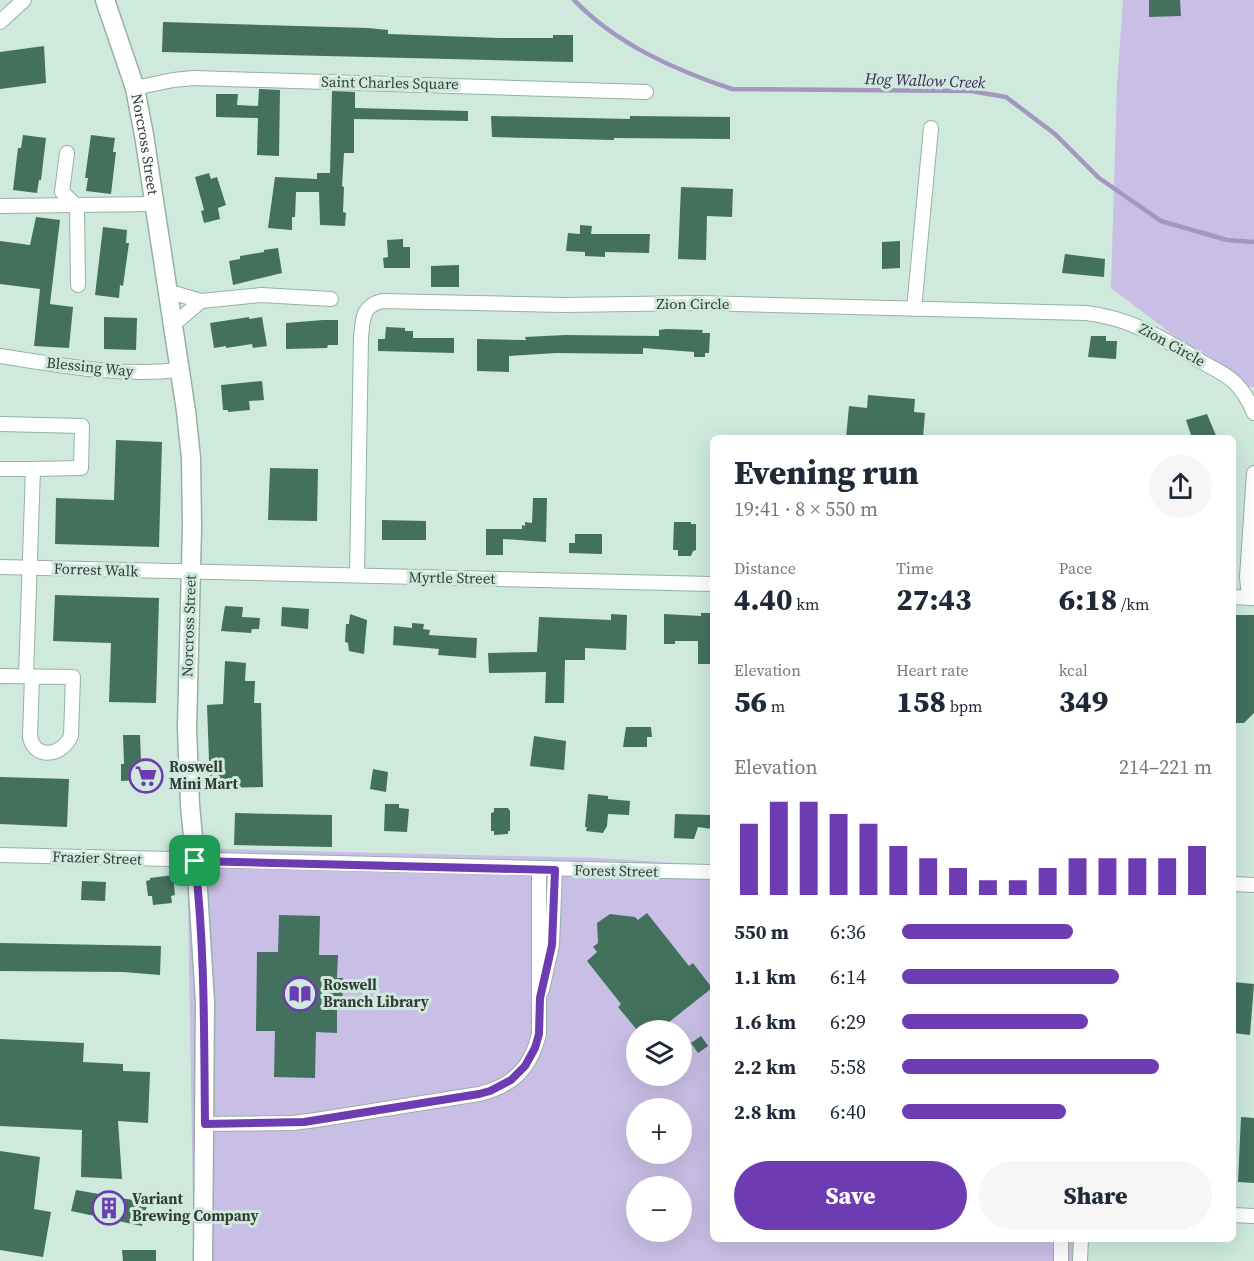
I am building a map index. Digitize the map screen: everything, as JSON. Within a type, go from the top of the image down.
[{"type":"street","points":[[0,22],[24,0]]},
{"type":"street","name":"Norcross Street","points":[[105,0],[135,88],[173,325],[190,458],[192,527],[187,718],[190,805],[205,1002],[203,1261]]},
{"type":"street","name":"Saint Charles Square","points":[[135,88],[194,78],[646,92]]},
{"type":"street","points":[[914,309],[931,128]]},
{"type":"street","points":[[67,153],[62,192],[77,206],[78,285]]},
{"type":"street","points":[[0,207],[154,204]]},
{"type":"street","points":[[167,291],[201,301],[261,295],[331,299]]},
{"type":"street","points":[[173,325],[201,301]]},
{"type":"street","name":"Zion Circle","points":[[357,575],[361,337],[364,314],[373,303],[563,305],[698,303],[1086,313],[1110,316],[1132,323],[1165,340],[1233,381],[1249,400],[1254,413]]},
{"type":"street","name":"Blessing Way","points":[[0,356],[138,373],[179,370]]},
{"type":"street","points":[[0,424],[82,426],[81,468],[0,469]]},
{"type":"street","points":[[0,676],[29,676],[73,677],[71,736],[62,749],[45,752],[37,749],[31,743],[30,737],[29,676],[30,568],[33,469]]},
{"type":"street","points":[[1236,597],[1251,598],[1247,577],[1254,473]]},
{"type":"street","name":"Forrest Walk","points":[[0,567],[191,572]]},
{"type":"street","name":"Myrtle Street","points":[[191,572],[710,584]]},
{"type":"street","name":"Frazier Street","points":[[0,855],[195,861]]},
{"type":"street","name":"Forest Street","points":[[195,861],[710,872]]},
{"type":"street","points":[[205,1124],[304,1122],[490,1091],[511,1080],[531,1059],[539,1034],[539,869]]},
{"type":"street","points":[[540,998],[552,945],[555,870]]},
{"type":"street","points":[[1236,884],[1254,885]]},
{"type":"street","points":[[1236,1215],[1254,1216]]},
{"type":"street","points":[[1061,1242],[1061,1261]]},
{"type":"street","points":[[1080,1261],[1082,1242]]},
{"type":"shaded area","points":[[1123,0],[1254,0],[1254,387],[1242,387],[1111,288],[1117,85]]},
{"type":"shaded area","points":[[187,848],[595,858],[710,865],[710,1242],[1073,1242],[1072,1261],[194,1261]]},
{"type":"building","points":[[1149,0],[1180,0],[1181,16],[1149,17]]},
{"type":"building","points":[[163,22],[368,28],[388,30],[388,34],[500,38],[553,38],[553,35],[573,35],[573,62],[162,52]]},
{"type":"building","points":[[44,46],[46,83],[0,89],[0,52]]},
{"type":"building","points":[[259,89],[280,90],[279,156],[257,155],[258,118],[216,117],[216,94],[238,94],[237,105],[258,106]]},
{"type":"building","points":[[332,91],[355,92],[355,108],[468,111],[468,121],[354,119],[354,153],[344,153],[342,186],[344,187],[343,212],[346,213],[345,226],[320,225],[319,192],[296,192],[292,230],[268,228],[275,177],[317,179],[317,173],[330,173]]},
{"type":"building","points":[[491,116],[630,119],[630,116],[730,117],[730,139],[614,138],[614,140],[492,137]]},
{"type":"building","points":[[23,135],[46,138],[41,180],[39,180],[37,193],[13,190],[18,148],[21,148]]},
{"type":"building","points":[[91,135],[115,138],[113,152],[116,152],[111,194],[86,191],[88,178],[85,178]]},
{"type":"building","points":[[209,173],[211,179],[217,177],[226,205],[218,208],[220,219],[204,223],[201,211],[204,210],[195,177]]},
{"type":"building","points":[[681,187],[733,189],[732,217],[707,216],[706,260],[678,259]]},
{"type":"building","points":[[36,217],[60,220],[50,304],[73,307],[69,348],[34,346],[40,289],[0,284],[0,241],[30,245]]},
{"type":"building","points":[[580,225],[592,226],[591,234],[650,234],[649,253],[605,252],[605,257],[585,256],[585,252],[566,251],[568,233],[580,234]]},
{"type":"building","points":[[103,227],[127,230],[126,243],[129,243],[119,298],[95,295]]},
{"type":"building","points":[[403,239],[403,247],[410,247],[410,268],[384,268],[383,258],[388,257],[387,240]]},
{"type":"building","points":[[900,241],[900,268],[882,269],[882,242]]},
{"type":"building","points":[[278,248],[282,273],[233,285],[229,261],[240,259],[240,256]]},
{"type":"building","points":[[1065,254],[1105,259],[1104,277],[1062,273]]},
{"type":"building","points":[[459,265],[459,287],[431,287],[431,266]]},
{"type":"building","points":[[104,317],[137,318],[136,350],[104,349]]},
{"type":"building","points":[[249,317],[249,319],[262,317],[267,346],[253,348],[252,344],[214,348],[210,323]]},
{"type":"building","points":[[338,320],[338,345],[328,345],[327,348],[286,349],[286,323]]},
{"type":"building","points":[[386,327],[413,331],[413,338],[454,338],[454,353],[378,351],[378,339],[385,339]]},
{"type":"building","points":[[659,330],[703,330],[702,333],[710,333],[709,353],[705,353],[705,357],[694,357],[694,352],[643,348],[643,354],[556,353],[509,356],[509,372],[477,371],[477,339],[526,340],[525,337],[565,335],[659,336]]},
{"type":"building","points":[[1091,336],[1106,336],[1106,341],[1117,341],[1116,359],[1088,357]]},
{"type":"building","points":[[262,381],[264,400],[249,401],[250,410],[228,412],[228,410],[223,410],[221,385]]},
{"type":"building","points":[[868,395],[915,399],[914,412],[925,413],[923,435],[846,435],[849,406],[867,408]]},
{"type":"building","points":[[1207,414],[1216,435],[1191,435],[1186,420]]},
{"type":"building","points":[[116,440],[162,442],[159,547],[55,544],[56,498],[114,500]]},
{"type":"building","points":[[270,468],[318,469],[317,521],[268,520]]},
{"type":"building","points":[[533,498],[547,498],[546,542],[503,539],[503,555],[486,555],[486,529],[522,529],[525,522],[532,523]]},
{"type":"building","points":[[382,520],[426,521],[426,540],[382,540]]},
{"type":"building","points":[[674,522],[696,524],[696,550],[691,556],[678,556],[678,550],[673,550]]},
{"type":"building","points":[[575,534],[602,534],[602,554],[569,553],[569,543],[575,543]]},
{"type":"building","points":[[55,595],[159,598],[156,703],[109,702],[111,643],[53,641]]},
{"type":"building","points":[[225,606],[243,607],[242,617],[260,618],[259,629],[252,629],[251,633],[221,631]]},
{"type":"building","points":[[282,607],[309,609],[308,629],[281,626]]},
{"type":"building","points":[[701,613],[710,613],[710,664],[698,664],[698,641],[675,641],[675,644],[664,644],[664,614],[701,616]]},
{"type":"building","points":[[350,614],[367,620],[364,654],[349,651],[348,643],[345,642],[346,624],[349,624]]},
{"type":"building","points":[[611,614],[627,615],[626,650],[585,648],[585,660],[565,660],[564,703],[545,703],[546,672],[489,673],[488,653],[537,652],[539,617],[611,620]]},
{"type":"building","points":[[1236,615],[1254,615],[1254,713],[1244,723],[1236,723]]},
{"type":"building","points":[[412,623],[424,624],[423,629],[430,630],[429,635],[477,638],[476,658],[438,655],[439,649],[393,645],[394,626],[412,628]]},
{"type":"building","points":[[225,661],[246,663],[245,681],[255,681],[254,703],[261,703],[263,787],[210,788],[207,705],[223,704]]},
{"type":"building","points":[[626,727],[651,727],[652,737],[647,737],[647,747],[623,747]]},
{"type":"building","points":[[123,735],[140,735],[141,762],[149,761],[149,771],[152,773],[149,782],[121,781],[121,764],[124,764]]},
{"type":"building","points":[[534,736],[566,741],[564,770],[530,766]]},
{"type":"building","points":[[373,769],[388,772],[386,792],[370,789]]},
{"type":"building","points":[[0,777],[69,779],[67,827],[0,824]]},
{"type":"building","points":[[588,794],[630,801],[629,815],[608,814],[607,826],[603,833],[586,831]]},
{"type":"building","points":[[385,804],[399,804],[399,808],[409,809],[407,832],[384,831]]},
{"type":"building","points":[[494,808],[508,808],[510,811],[508,834],[494,835],[494,831],[491,831],[491,813],[494,812]]},
{"type":"building","points":[[235,813],[332,815],[332,847],[234,845]]},
{"type":"building","points":[[675,814],[710,815],[710,829],[698,827],[694,839],[674,838]]},
{"type":"building","points":[[173,875],[175,895],[171,896],[172,903],[153,905],[152,896],[148,896],[146,881],[150,878]]},
{"type":"building","points":[[82,881],[106,882],[105,901],[81,900]]},
{"type":"building","points":[[647,913],[689,966],[693,963],[710,985],[710,990],[672,1020],[629,1020],[618,1007],[621,1004],[587,961],[597,952],[593,947],[598,943],[597,923],[610,914],[635,917],[638,920]]},
{"type":"building","name":"Roswell Branch Library","points":[[279,915],[320,916],[319,955],[338,955],[337,978],[343,978],[342,1009],[337,1009],[337,1033],[316,1032],[315,1078],[274,1077],[275,1031],[256,1031],[257,952],[278,952]]},
{"type":"building","points":[[0,943],[161,946],[160,975],[123,972],[0,971]]},
{"type":"building","points":[[1236,982],[1254,984],[1250,1035],[1236,1033]]},
{"type":"building","points":[[701,1036],[708,1046],[698,1053],[692,1042]]},
{"type":"building","points":[[0,1039],[84,1043],[83,1062],[123,1064],[123,1071],[150,1072],[148,1123],[118,1121],[122,1179],[81,1177],[82,1130],[0,1126]]},
{"type":"building","points":[[1241,1117],[1254,1118],[1254,1183],[1238,1182]]},
{"type":"building","points":[[0,1151],[40,1157],[34,1209],[51,1212],[43,1257],[0,1250]]},
{"type":"building","name":"Variant Brewing Company","points":[[76,1190],[144,1202],[147,1205],[142,1226],[71,1211]]},
{"type":"building","points":[[122,1250],[156,1250],[156,1261],[123,1261]]},
{"type":"waterway","name":"Hog Wallow Creek","points":[[574,0],[608,30],[647,54],[732,89],[971,91],[1006,97],[1055,134],[1099,178],[1161,221],[1227,240],[1254,242]]},
{"type":"place","name":"Roswell Mini Mart","points":[[146,776]]},
{"type":"place","name":"Roswell Branch Library","points":[[300,994]]},
{"type":"place","name":"Variant Brewing Company","points":[[109,1208]]},
{"type":"route","points":[[195,861],[555,870],[554,930],[547,974],[540,998],[539,1034],[531,1059],[519,1074],[501,1087],[479,1094],[304,1122],[205,1124],[205,1002],[195,861]]}]
